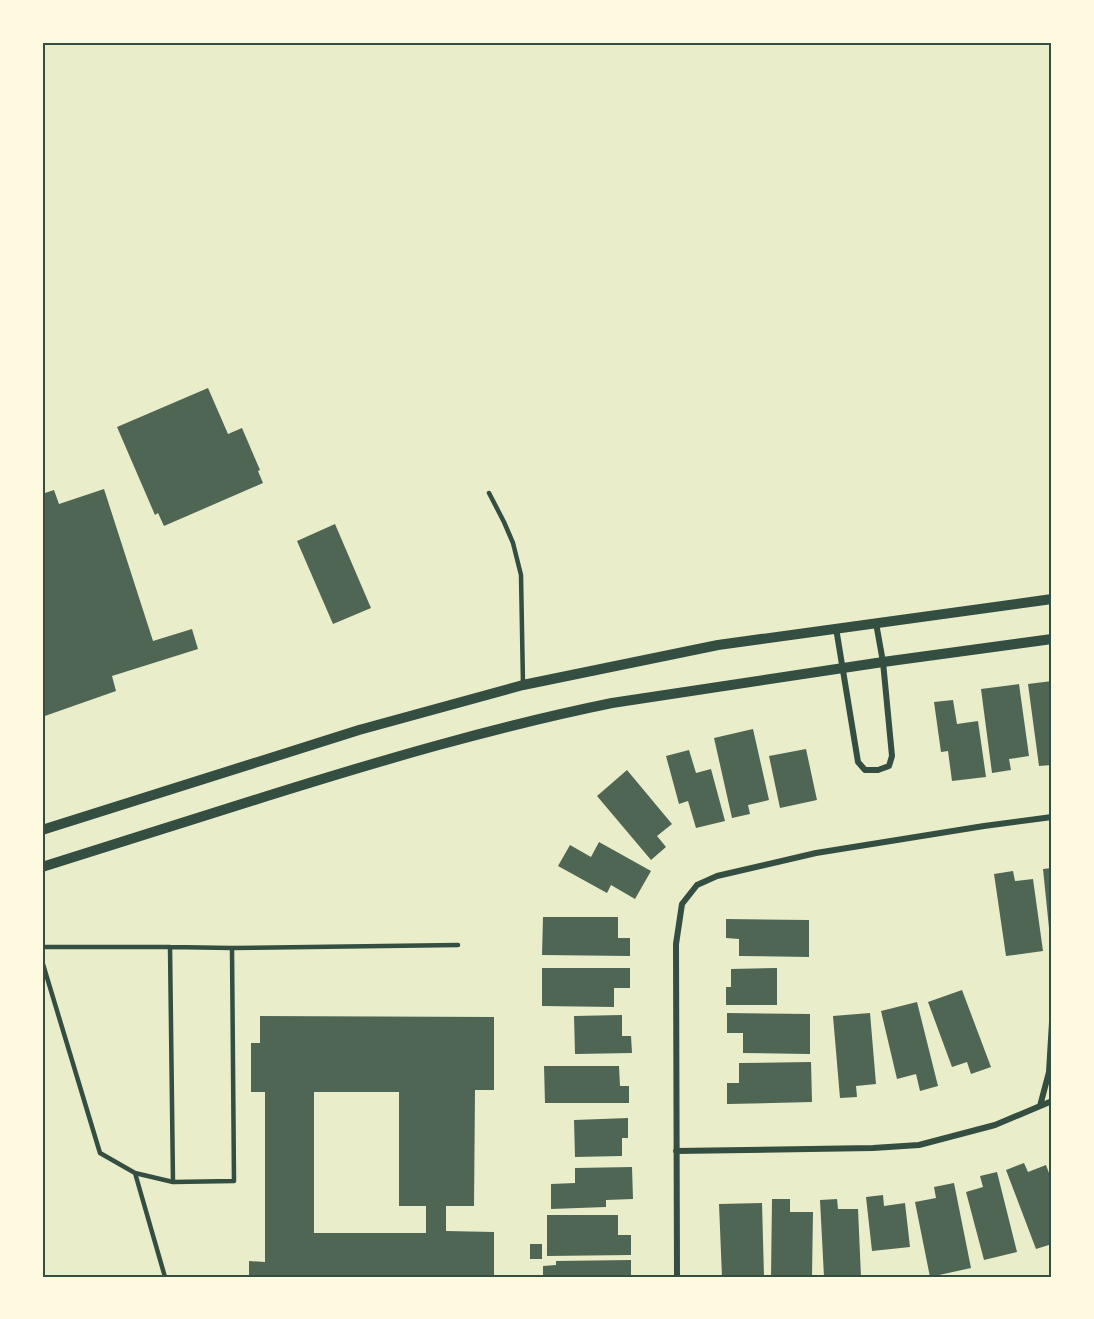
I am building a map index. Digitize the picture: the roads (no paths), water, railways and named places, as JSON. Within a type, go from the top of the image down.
[{"type":"street","points":[[42,830],[359,730],[524,685],[718,645],[1052,599]]},
{"type":"street","points":[[836,628],[858,762],[865,770],[878,770],[889,766],[892,756],[883,662],[876,623]]},
{"type":"street","points":[[42,867],[381,761],[512,725],[612,704],[883,662],[1052,639]]},
{"type":"street","points":[[677,1277],[676,944],[682,904],[697,885],[717,876],[816,853],[1052,817]]},
{"type":"street","points":[[1040,1106],[1050,1072],[1052,1022]]},
{"type":"street","points":[[676,1151],[873,1149],[919,1145],[995,1125],[1052,1101]]},
{"type":"lane","points":[[489,493],[513,543],[521,575],[524,685]]},
{"type":"lane","points":[[42,948],[458,945]]},
{"type":"lane","points":[[170,947],[173,1182]]},
{"type":"lane","points":[[42,961],[100,1153],[135,1173],[173,1182],[234,1181],[232,948]]},
{"type":"lane","points":[[135,1173],[165,1277]]}]
